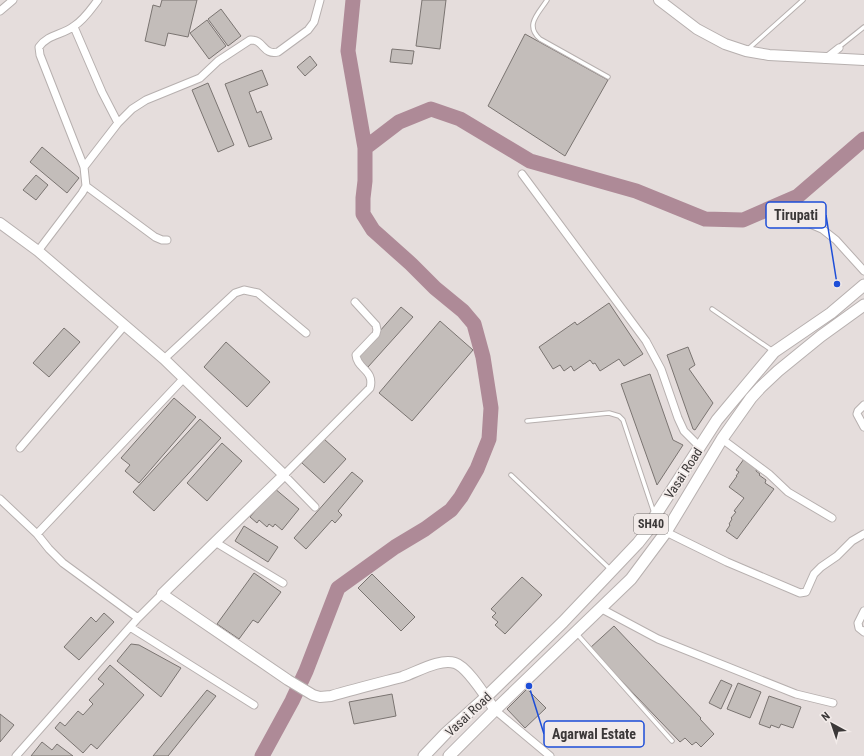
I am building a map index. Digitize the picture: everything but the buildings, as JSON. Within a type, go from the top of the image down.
[{"type":"main road","name":"Vasai Road","points":[[424,756],[446,733],[486,697],[638,543],[649,529],[655,516],[717,420],[774,352],[831,313],[864,285]]},
{"type":"main road","name":"Vasai Road","points":[[449,756],[494,710],[576,633],[631,578],[666,532],[722,439],[751,398],[778,371],[821,336],[864,305]]},
{"type":"street","points":[[0,11],[14,0]]},
{"type":"street","points":[[38,251],[86,186],[84,168],[40,54],[39,47],[46,38],[74,27],[82,20],[98,0]]},
{"type":"street","points":[[84,168],[118,123],[132,109],[146,100],[200,78],[218,61],[250,40],[259,42],[269,53],[273,54],[278,52],[308,30],[314,22],[320,0]]},
{"type":"street","points":[[659,0],[697,29],[725,44],[769,55],[864,60]]},
{"type":"street","points":[[74,27],[102,92],[118,123]]},
{"type":"street","points":[[825,59],[838,48]]},
{"type":"street","points":[[522,174],[646,341],[661,369],[684,431],[700,447]]},
{"type":"street","points":[[86,186],[155,237],[162,240],[167,240]]},
{"type":"street","points":[[787,214],[822,229],[836,240],[864,271]]},
{"type":"street","points":[[0,223],[38,251],[164,359],[315,507]]},
{"type":"street","points":[[164,359],[234,293],[244,290],[258,293],[306,333]]},
{"type":"street","points":[[19,755],[138,618],[284,475],[370,388],[372,382],[371,376],[356,360],[356,355],[376,334],[377,330],[376,326],[355,302]]},
{"type":"street","points":[[20,448],[125,325]]},
{"type":"street","points":[[37,534],[184,378]]},
{"type":"street","points":[[864,405],[857,414],[864,427]]},
{"type":"street","points":[[722,439],[770,474],[788,492],[832,518]]},
{"type":"street","points":[[0,499],[37,534],[63,563],[138,618]]},
{"type":"street","points":[[666,532],[727,562],[800,593],[806,592],[814,574],[821,567],[837,556],[852,541],[864,534]]},
{"type":"street","points":[[215,542],[283,583]]},
{"type":"street","points":[[162,594],[288,680],[313,695],[320,697],[331,696],[404,676],[437,664],[447,662],[456,663],[464,669],[486,697],[494,710],[550,756]]},
{"type":"street","points":[[600,608],[658,639],[796,694],[833,703]]},
{"type":"street","points":[[864,611],[858,623],[859,628],[864,632]]},
{"type":"street","points":[[130,627],[254,704]]},
{"type":"lane","points":[[547,0],[532,24],[534,34],[540,39],[608,77]]},
{"type":"lane","points":[[746,50],[803,0]]},
{"type":"lane","points":[[838,48],[864,26]]},
{"type":"lane","points":[[712,309],[774,352]]},
{"type":"lane","points":[[527,421],[609,413],[619,416],[623,420],[655,516]]},
{"type":"lane","points":[[511,475],[612,571]]},
{"type":"lane","points":[[576,633],[672,741]]},
{"type":"waterway","points":[[262,756],[292,701],[306,671],[338,588],[395,547],[425,529],[451,510],[461,497],[477,469],[489,439],[491,408],[483,357],[474,324],[463,311],[435,288],[373,230],[363,214],[365,148],[348,51],[353,0]]},
{"type":"waterway","points":[[365,148],[399,122],[431,109],[460,119],[530,161],[636,191],[705,219],[743,220],[798,196],[864,139]]},
{"type":"place","name":"Tirupati","points":[[837,284]]},
{"type":"place","name":"Agarwal Estate","points":[[529,686]]}]
